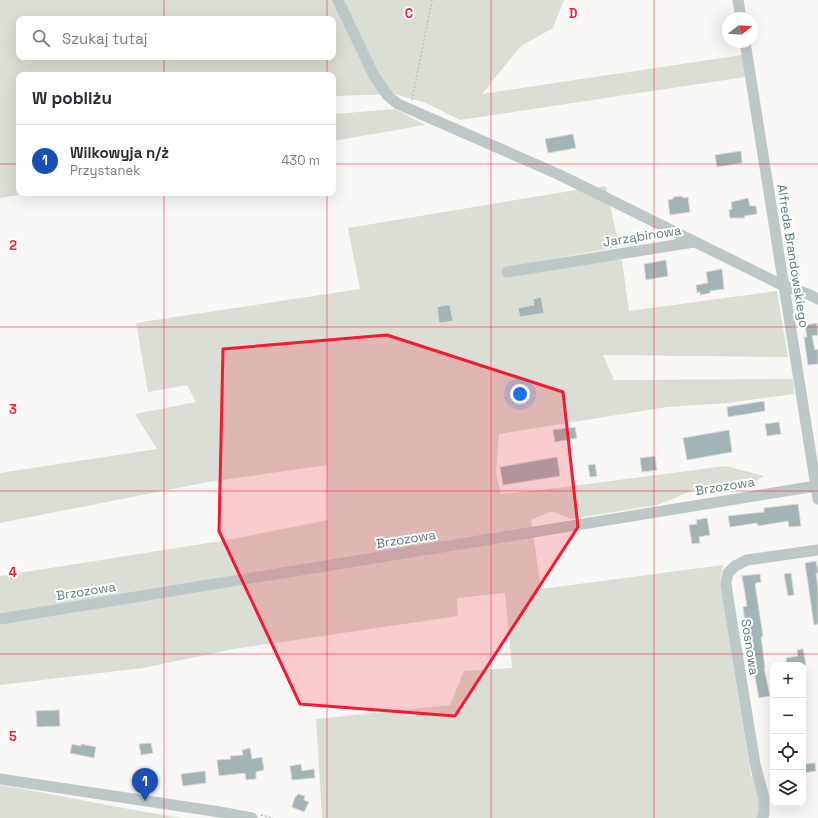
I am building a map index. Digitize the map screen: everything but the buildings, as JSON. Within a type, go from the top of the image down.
[{"type":"street","points":[[338,0],[380,87],[398,104],[560,175],[694,242]]},
{"type":"street","points":[[738,0],[740,12]]},
{"type":"street","name":"Alfreda Brandowskiego","points":[[746,48],[784,286],[814,450],[818,499]]},
{"type":"street","name":"Jarząbinowa","points":[[507,272],[694,242],[784,286],[818,299]]},
{"type":"street","name":"Brzozowa","points":[[0,619],[816,486]]},
{"type":"street","name":"Sosnowa","points":[[762,818],[764,814],[764,798],[755,764],[726,582],[728,573],[735,566],[747,560],[818,550]]},
{"type":"street","points":[[0,779],[252,818]]},
{"type":"path","points":[[410,110],[432,0]]},
{"type":"highlighted area","points":[[387,335],[563,392],[578,527],[455,716],[300,704],[219,531],[223,349]]},
{"type":"shaded area","points":[[0,0],[564,0],[553,28],[521,46],[482,94],[742,55],[745,77],[460,120],[426,103],[395,94],[336,96],[336,72],[16,72],[16,195],[0,198]]},
{"type":"shaded area","points":[[395,109],[425,125],[336,140],[336,114]]},
{"type":"shaded area","points":[[606,186],[619,247],[536,262],[622,260],[629,311],[777,291],[788,357],[603,355],[614,380],[793,379],[794,394],[728,403],[667,407],[499,434],[496,473],[501,494],[726,466],[764,476],[751,484],[726,491],[699,488],[657,505],[571,519],[552,511],[531,520],[541,589],[723,565],[720,580],[751,777],[760,775],[769,818],[322,818],[316,719],[450,705],[464,671],[512,668],[505,593],[457,598],[458,616],[234,649],[143,668],[0,685],[0,576],[233,539],[328,520],[327,465],[208,482],[0,523],[0,473],[157,449],[135,414],[196,402],[187,385],[148,392],[136,323],[360,289],[348,228]]},
{"type":"shaded area","points":[[0,785],[137,810],[183,818],[0,818]]},
{"type":"place","name":"Wilkowyja n/ż","points":[[145,801]]}]
